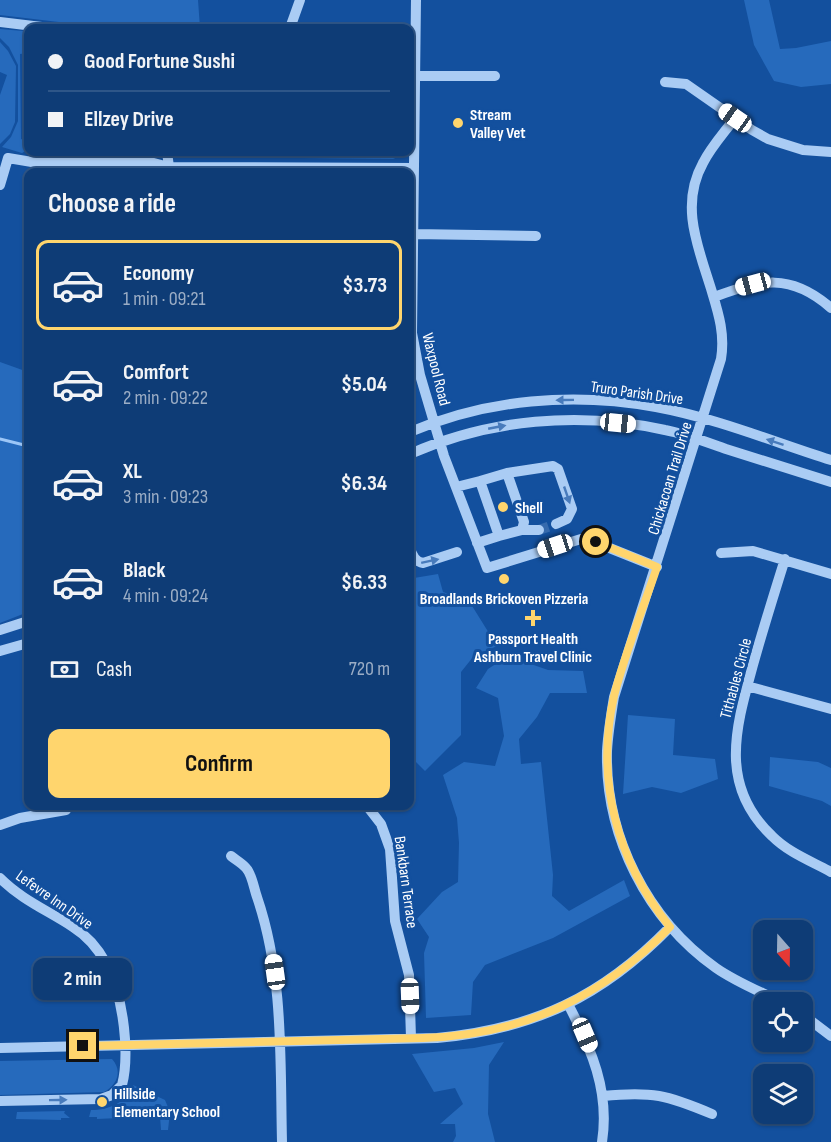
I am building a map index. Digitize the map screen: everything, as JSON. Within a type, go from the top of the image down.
[{"type":"street","points":[[291,24],[300,0]]},
{"type":"street","name":"Waxpool Road","points":[[414,168],[416,0]]},
{"type":"street","points":[[0,22],[24,26]]},
{"type":"street","points":[[415,75],[495,76]]},
{"type":"street","points":[[664,82],[687,84],[752,130],[785,146],[831,152]]},
{"type":"street","name":"Chickacoan Trail Drive","points":[[735,118],[702,165],[691,200],[693,233],[722,325],[721,359],[614,697],[608,738],[607,767],[614,815],[628,860],[642,888],[670,927],[690,947],[717,968],[759,992]]},
{"type":"street","points":[[0,185],[9,158],[135,157],[164,168]]},
{"type":"street","points":[[414,234],[536,236]]},
{"type":"street","points":[[714,297],[753,284],[782,283],[809,291],[831,308]]},
{"type":"street","name":"Waxpool Road","points":[[414,348],[440,442],[487,568],[581,538],[587,538],[657,567]]},
{"type":"street","name":"Truro Parish Drive","points":[[435,421],[498,406],[549,400],[603,400],[658,407],[831,460]]},
{"type":"street","name":"Truro Parish Drive","points":[[440,442],[501,426],[568,420],[638,425],[697,439],[831,482]]},
{"type":"street","name":"Waxpool Road","points":[[414,430],[435,421]]},
{"type":"street","points":[[414,452],[440,442]]},
{"type":"street","points":[[456,487],[548,465],[558,469],[572,509],[567,519],[556,524]]},
{"type":"street","points":[[507,474],[524,522],[522,531]]},
{"type":"street","points":[[480,481],[499,536]]},
{"type":"street","points":[[477,543],[522,531],[539,530]]},
{"type":"street","points":[[722,552],[753,550],[831,574]]},
{"type":"street","points":[[414,558],[423,563],[457,552]]},
{"type":"street","name":"Tithables Circle","points":[[785,559],[738,720],[735,756],[739,780],[747,802],[762,825],[783,845],[831,872]]},
{"type":"street","points":[[0,630],[24,622]]},
{"type":"street","points":[[0,651],[24,644]]},
{"type":"street","points":[[747,686],[831,709]]},
{"type":"street","points":[[0,825],[20,818],[66,810]]},
{"type":"street","name":"Bankbarn Terrace","points":[[370,810],[381,824],[390,849],[395,921],[409,975],[411,1038]]},
{"type":"street","points":[[231,856],[247,868],[266,926],[277,985],[282,1142]]},
{"type":"street","name":"Lefevre Inn Drive","points":[[0,878],[15,893],[74,927],[94,946],[107,965],[117,988],[123,1013],[125,1045],[122,1085],[108,1097],[0,1101]]},
{"type":"street","points":[[0,1048],[411,1038],[460,1036],[494,1030],[522,1023],[568,1004],[605,983],[629,966],[670,927]]},
{"type":"street","points":[[568,1004],[593,1055],[603,1096],[602,1142]]},
{"type":"street","points":[[813,1022],[831,1036]]},
{"type":"street","points":[[603,1096],[645,1093],[661,1095],[712,1114]]},
{"type":"shaded area","points":[[0,0],[198,0],[200,24],[75,24],[0,15]]},
{"type":"shaded area","points":[[744,0],[769,0],[780,49],[831,41],[831,84],[801,87],[774,81],[754,45]]},
{"type":"shaded area","points":[[0,29],[24,32],[24,54],[20,54],[21,139],[24,140],[22,153],[2,147],[11,137],[18,121],[18,65],[9,47],[0,38]]},
{"type":"shaded area","points":[[0,42],[16,66],[15,122],[10,134],[0,144],[0,95],[7,75],[0,72]]},
{"type":"shaded area","points":[[191,156],[400,156],[393,159]]},
{"type":"shaded area","points":[[0,362],[24,371],[24,614],[0,623]]},
{"type":"shaded area","points":[[438,574],[443,592],[469,601],[497,646],[473,657],[461,672],[461,735],[425,771],[414,760],[414,578]]},
{"type":"shaded area","points":[[508,656],[548,670],[583,671],[587,693],[550,693],[537,717],[519,739],[521,764],[541,762],[553,875],[552,896],[569,911],[624,880],[630,896],[553,938],[485,965],[473,982],[471,1015],[426,1018],[424,953],[429,937],[417,919],[442,892],[458,882],[457,818],[443,775],[464,762],[495,766],[504,736],[498,698],[476,688],[488,669]]},
{"type":"shaded area","points":[[628,715],[675,719],[673,755],[715,759],[718,779],[681,793],[652,787],[623,794]]},
{"type":"shaded area","points":[[770,757],[818,762],[831,768],[831,806],[822,801],[769,786]]},
{"type":"shaded area","points":[[504,1042],[489,1065],[488,1114],[495,1142],[453,1142],[456,1136],[455,1124],[440,1124],[463,1104],[455,1088],[434,1092],[412,1054],[474,1048]]},
{"type":"shaded area","points":[[112,1059],[118,1073],[115,1082],[104,1092],[0,1095],[0,1061]]},
{"type":"shaded area","points":[[133,1085],[165,1100],[170,1112],[168,1130],[161,1130],[160,1116],[97,1119],[97,1117],[89,1117],[91,1110],[111,1107],[121,1101]]},
{"type":"shaded area","points":[[65,1111],[64,1113],[70,1118],[61,1118],[61,1120],[16,1119],[17,1112]]},
{"type":"waterway","points":[[0,439],[24,445]]},
{"type":"tunnel","points":[[539,530],[556,524]]},
{"type":"place","name":"Stream Valley Vet","points":[[458,123]]},
{"type":"place","name":"Shell","points":[[503,507]]},
{"type":"place","name":"Broadlands Brickoven Pizzeria","points":[[504,579]]},
{"type":"place","name":"Passport Health Ashburn Travel Clinic","points":[[533,618]]},
{"type":"place","name":"Hillside Elementary School","points":[[102,1102]]},
{"type":"route","points":[[83,1046],[437,1038],[471,1035],[522,1023],[580,998],[629,966],[650,947],[670,927],[642,888],[622,846],[610,799],[607,752],[614,697],[657,567],[596,542]]}]
